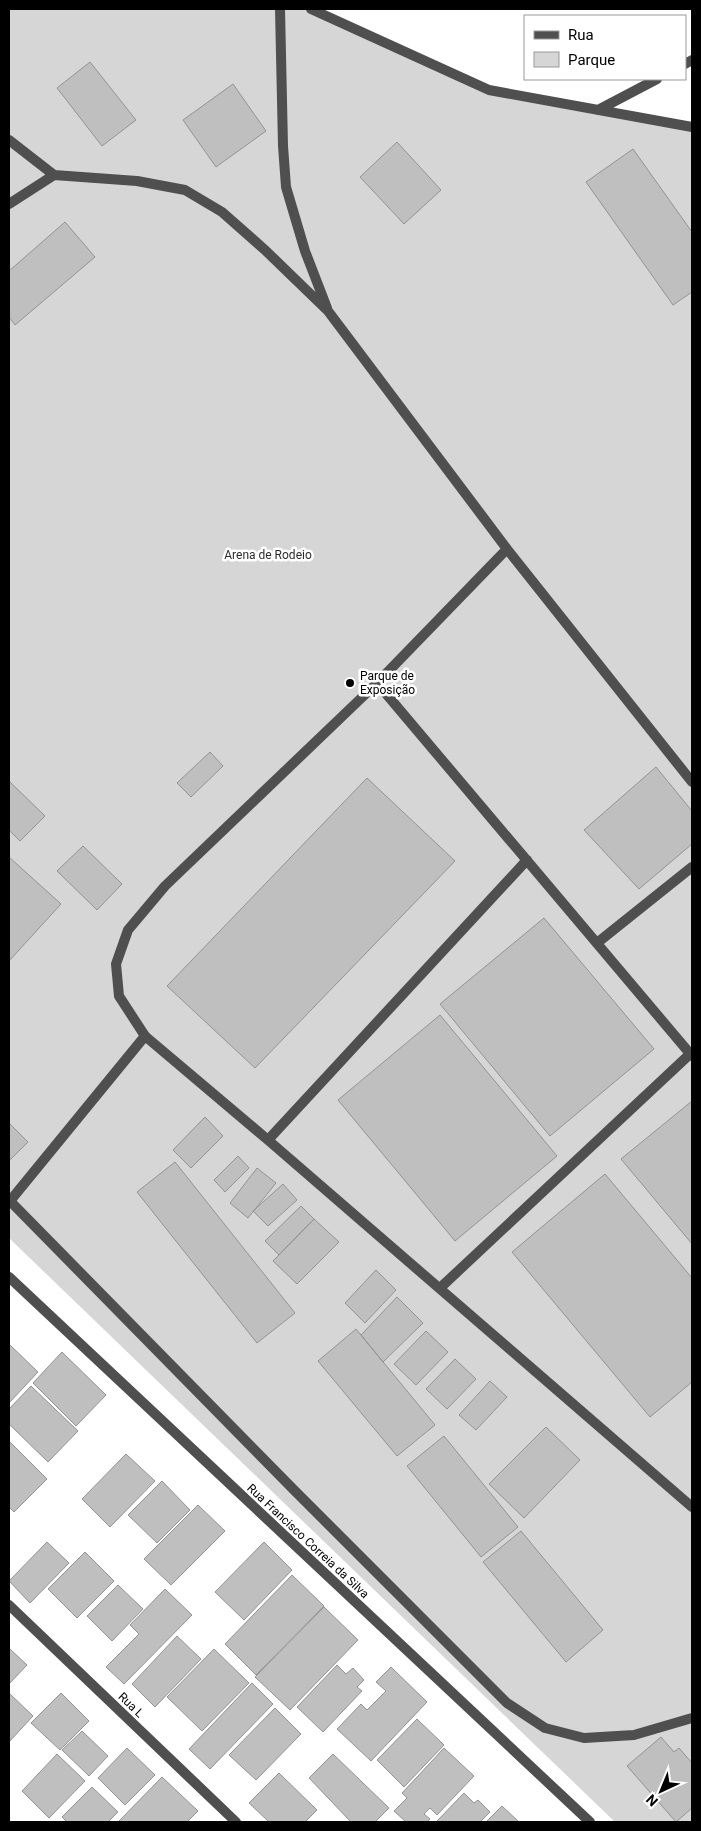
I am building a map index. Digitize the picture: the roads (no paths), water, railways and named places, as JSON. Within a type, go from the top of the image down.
[{"type":"street","points":[[280,9],[283,146],[286,187],[305,251],[328,311]]},
{"type":"street","points":[[311,9],[489,90],[692,127]]},
{"type":"street","points":[[598,110],[655,80]]},
{"type":"street","points":[[9,140],[54,175],[137,181],[185,190],[222,212],[265,250],[328,311],[508,549],[692,782]]},
{"type":"street","points":[[9,204],[54,175]]},
{"type":"street","points":[[508,549],[376,683],[165,886],[128,930],[116,964],[119,996],[145,1036],[440,1288],[692,1507]]},
{"type":"street","points":[[376,683],[691,1055],[440,1288]]},
{"type":"street","points":[[268,1140],[527,860]]},
{"type":"street","points":[[597,943],[692,867]]},
{"type":"street","points":[[145,1036],[10,1200],[294,1490],[507,1703],[545,1728],[584,1738],[634,1735],[692,1718]]},
{"type":"street","name":"Rua Francisco Correia da Silva","points":[[9,1277],[590,1822]]},
{"type":"street","name":"Rua L","points":[[9,1605],[236,1822]]},
{"type":"place","name":"Parque de Exposição","points":[[350,683]]},
{"type":"park label","name":"Arena de Rodeio","points":[[268,555]]}]
